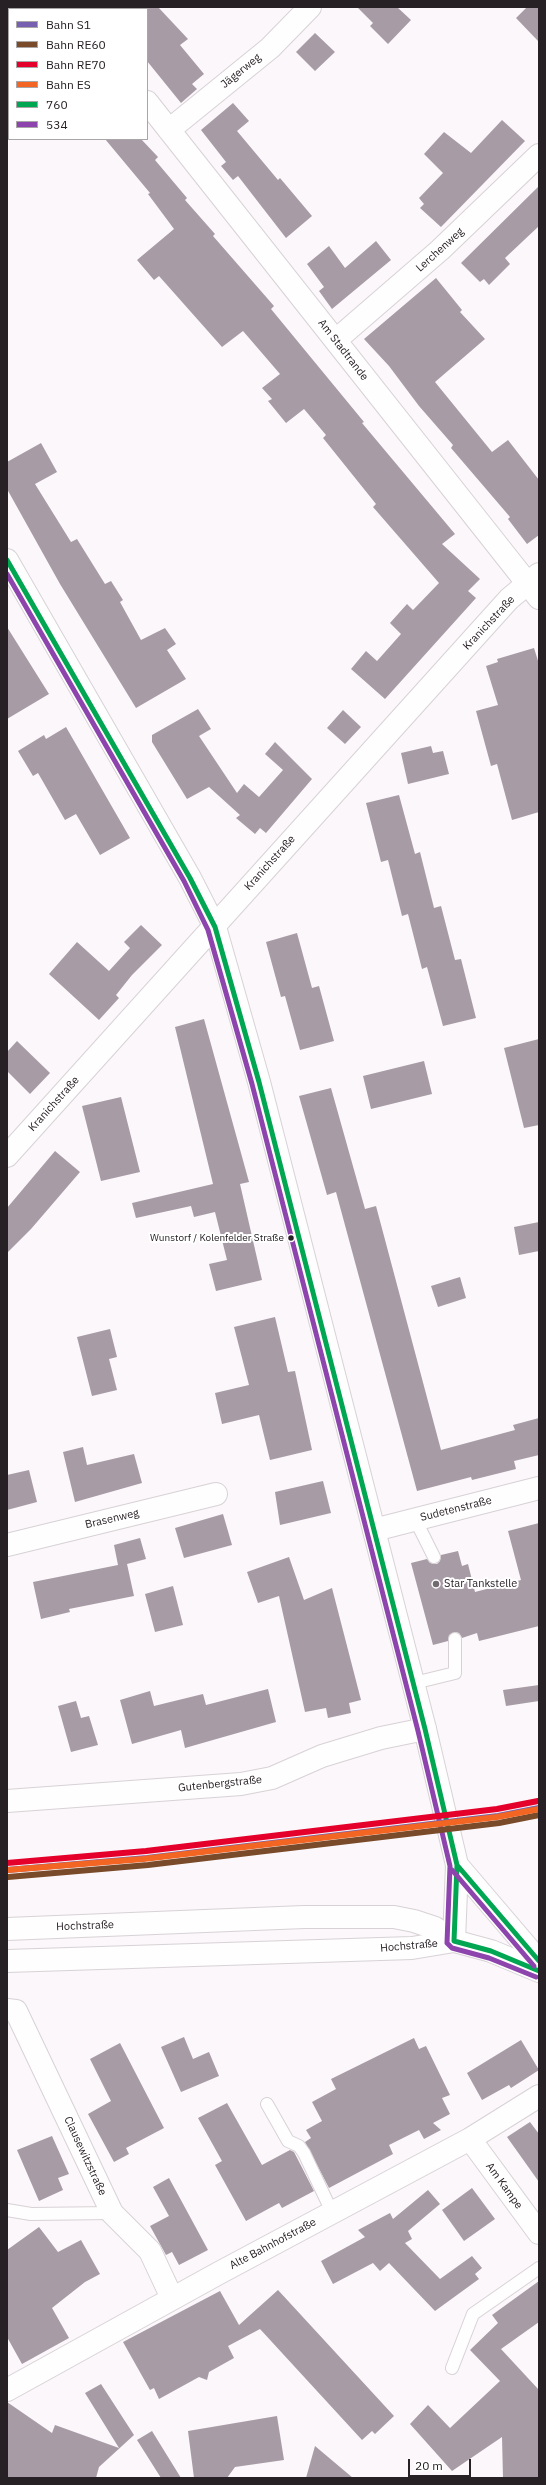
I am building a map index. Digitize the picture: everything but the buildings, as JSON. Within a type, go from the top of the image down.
[{"type":"street","name":"Jägerweg","points":[[169,130],[270,48],[310,7]]},
{"type":"street","name":"Am Stadtrande","points":[[148,103],[336,340],[535,585]]},
{"type":"street","name":"Lerchenweg","points":[[336,340],[440,250],[539,154]]},
{"type":"street","points":[[7,560],[190,878],[215,927],[259,1082],[341,1410],[414,1683],[458,1865],[454,1941],[491,1951],[539,1971]]},
{"type":"street","name":"Kranichstraße","points":[[7,1156],[215,927],[234,902],[488,623],[535,585]]},
{"type":"street","name":"Sudetenstraße","points":[[374,1530],[539,1488]]},
{"type":"street","name":"Brasenweg","points":[[7,1545],[216,1494]]},
{"type":"street","name":"Gutenbergstraße","points":[[7,1801],[241,1784],[272,1778],[322,1756],[382,1738],[425,1729]]},
{"type":"street","points":[[458,1865],[539,1961]]},
{"type":"street","name":"Hochstraße","points":[[7,1929],[361,1916],[394,1917],[414,1921],[435,1928],[454,1941]]},
{"type":"street","name":"Hochstraße","points":[[7,1961],[412,1948],[454,1941]]},
{"type":"street","name":"Clausewitzstraße","points":[[7,2010],[16,2011],[112,2213],[150,2252],[172,2298]]},
{"type":"street","name":"Alte Bahnhofstraße","points":[[7,2390],[172,2298],[470,2139],[539,2096]]},
{"type":"street","name":"Am Kampe","points":[[470,2139],[539,2233]]},
{"type":"lane","points":[[416,1519],[434,1557]]},
{"type":"lane","points":[[414,1683],[455,1673],[455,1639]]},
{"type":"lane","points":[[267,2104],[288,2141],[299,2146],[304,2153],[332,2212]]},
{"type":"lane","points":[[7,2210],[31,2214],[112,2213]]},
{"type":"lane","points":[[452,2368],[473,2314],[539,2268]]},
{"type":"rail line","name":"RE70","points":[[7,1863],[146,1851],[497,1809],[538,1801]]},
{"type":"rail line","name":"S1","points":[[7,1870],[147,1858],[498,1816],[539,1808]]},
{"type":"rail line","name":"ES","points":[[8,1870],[143,1859],[497,1817],[539,1809]]},
{"type":"rail line","name":"RE60","points":[[8,1877],[148,1865],[499,1823],[539,1815]]},
{"type":"transit line","name":"760","points":[[7,560],[190,878],[215,927],[259,1082],[425,1729],[457,1865],[454,1941],[491,1951],[539,1971]]},
{"type":"transit line","name":"534","points":[[7,574],[184,881],[208,930],[252,1084],[418,1731],[450,1866],[447,1943],[452,1948],[489,1958],[536,1977]]},
{"type":"transit line","name":"760","points":[[457,1865],[539,1961]]},
{"type":"transit line","name":"534","points":[[452,1870],[534,1966]]},
{"type":"place","name":"Wunstorf / Kolenfelder Straße","points":[[291,1238]]},
{"type":"place","name":"Star Tankstelle","points":[[436,1584]]}]
